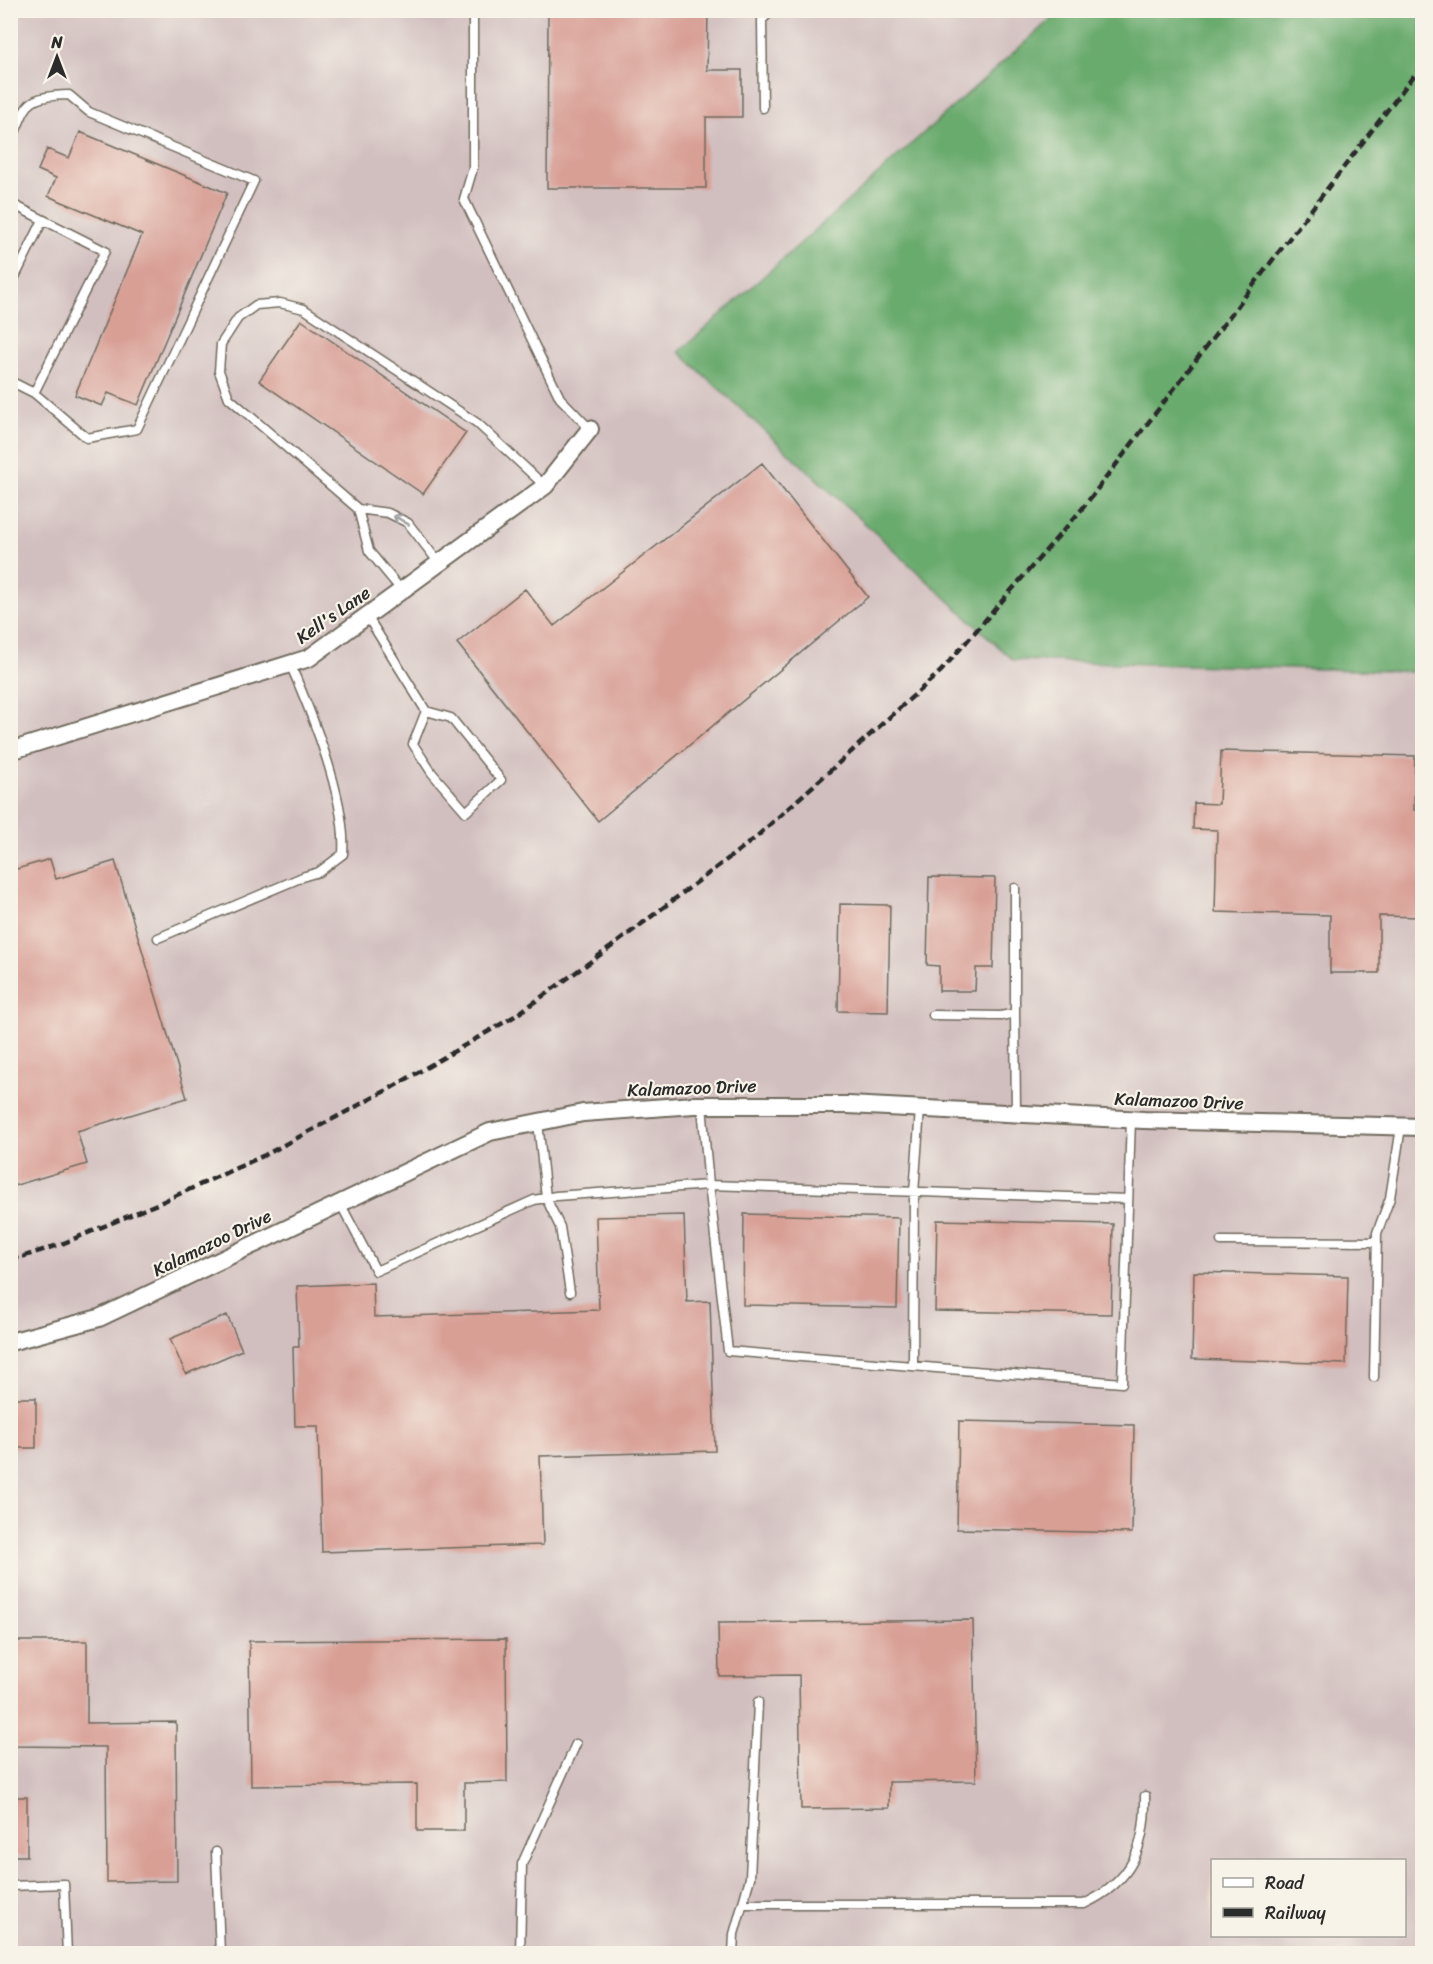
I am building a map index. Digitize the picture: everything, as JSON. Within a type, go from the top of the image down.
[{"type":"street","name":"Kell's Lane","points":[[10,751],[309,658],[545,486],[590,429]]},
{"type":"street","name":"Kalamazoo Drive","points":[[10,1342],[99,1318],[490,1132],[583,1113],[702,1105],[848,1105],[1131,1119],[1422,1127]]},
{"type":"lane","points":[[472,10],[473,168],[464,199],[560,398],[590,429]]},
{"type":"lane","points":[[763,108],[762,20],[772,10]]},
{"type":"lane","points":[[10,144],[29,103],[43,96],[69,95],[89,112],[254,182],[137,429],[87,438],[34,393],[10,381]]},
{"type":"lane","points":[[10,203],[105,251],[34,393]]},
{"type":"lane","points":[[10,287],[43,220]]},
{"type":"lane","points":[[440,563],[408,523],[388,513],[358,509],[229,398],[219,371],[221,344],[238,318],[255,305],[280,303],[304,309],[477,423],[545,486]]},
{"type":"lane","points":[[358,509],[369,551],[402,591]]},
{"type":"lane","points":[[367,616],[426,711],[451,718],[501,780],[466,812],[432,773],[413,744],[426,711]]},
{"type":"lane","points":[[158,938],[319,872],[344,854],[345,834],[322,748],[290,664]]},
{"type":"lane","points":[[1015,888],[1016,1114]]},
{"type":"lane","points":[[933,1015],[1001,1016],[1015,1013]]},
{"type":"lane","points":[[702,1105],[728,1351],[1122,1383],[1131,1119]]},
{"type":"lane","points":[[914,1366],[914,1192],[920,1109]]},
{"type":"lane","points":[[538,1122],[546,1198],[560,1227],[570,1292]]},
{"type":"lane","points":[[1374,1377],[1377,1233],[1390,1198],[1401,1127]]},
{"type":"lane","points":[[340,1203],[376,1271],[534,1200],[546,1198],[709,1185],[1128,1199]]},
{"type":"lane","points":[[1221,1241],[1377,1242]]},
{"type":"lane","points":[[733,1953],[734,1934],[750,1878],[758,1702]]},
{"type":"lane","points":[[520,1953],[522,1864],[576,1744]]},
{"type":"lane","points":[[742,1904],[1084,1904],[1104,1894],[1124,1875],[1137,1854],[1145,1820],[1144,1796]]},
{"type":"lane","points":[[216,1852],[220,1953]]},
{"type":"lane","points":[[10,1886],[64,1884],[67,1953]]},
{"type":"shaded area","points":[[11,11],[1061,11],[679,352],[1013,660],[1422,672],[1422,1953],[11,1954]]},
{"type":"green space","points":[[1061,10],[1422,11],[1422,672],[1013,660],[679,352]]},
{"type":"building","points":[[548,10],[708,10],[707,70],[742,70],[742,117],[706,117],[706,188],[547,188]]},
{"type":"building","points":[[80,132],[227,193],[138,405],[108,393],[102,406],[75,395],[142,235],[48,196],[56,178],[38,170],[47,149],[69,158]]},
{"type":"building","points":[[301,320],[466,433],[423,494],[259,381]]},
{"type":"building","points":[[762,463],[868,597],[598,821],[457,643],[525,589],[554,626]]},
{"type":"building","points":[[1221,751],[1415,756],[1414,810],[1422,810],[1422,917],[1379,916],[1379,973],[1330,973],[1330,915],[1215,912],[1217,830],[1193,829],[1194,803],[1219,804]]},
{"type":"building","points":[[50,859],[56,879],[115,861],[187,1098],[77,1131],[87,1164],[10,1187],[10,871]]},
{"type":"building","points":[[929,877],[995,878],[993,968],[976,968],[975,991],[939,991],[939,966],[927,965]]},
{"type":"building","points":[[840,904],[890,905],[888,1012],[838,1011]]},
{"type":"building","points":[[744,1214],[899,1218],[897,1308],[743,1305]]},
{"type":"building","points":[[684,1215],[687,1302],[710,1301],[715,1451],[540,1456],[543,1545],[322,1552],[318,1426],[295,1426],[293,1347],[299,1347],[297,1286],[373,1283],[374,1317],[599,1310],[596,1217]]},
{"type":"building","points":[[937,1220],[1113,1224],[1111,1314],[935,1311]]},
{"type":"building","points":[[1194,1272],[1348,1276],[1346,1364],[1192,1359]]},
{"type":"building","points":[[227,1315],[242,1350],[186,1374],[170,1339]]},
{"type":"building","points":[[10,1398],[36,1398],[36,1448],[10,1448]]},
{"type":"building","points":[[959,1421],[1134,1425],[1132,1533],[957,1529]]},
{"type":"building","points":[[973,1620],[976,1781],[889,1782],[889,1808],[801,1809],[799,1675],[719,1676],[718,1623]]},
{"type":"building","points":[[506,1639],[507,1782],[464,1783],[464,1831],[417,1831],[417,1784],[251,1786],[249,1641]]},
{"type":"building","points":[[10,1641],[87,1641],[87,1723],[176,1722],[177,1881],[107,1882],[106,1747],[10,1746]]},
{"type":"building","points":[[10,1797],[27,1797],[27,1856],[10,1856]]},
{"type":"railway","points":[[10,1261],[64,1243],[164,1201],[265,1155],[391,1088],[515,1016],[754,839],[941,671],[1082,509],[1422,65]]}]
